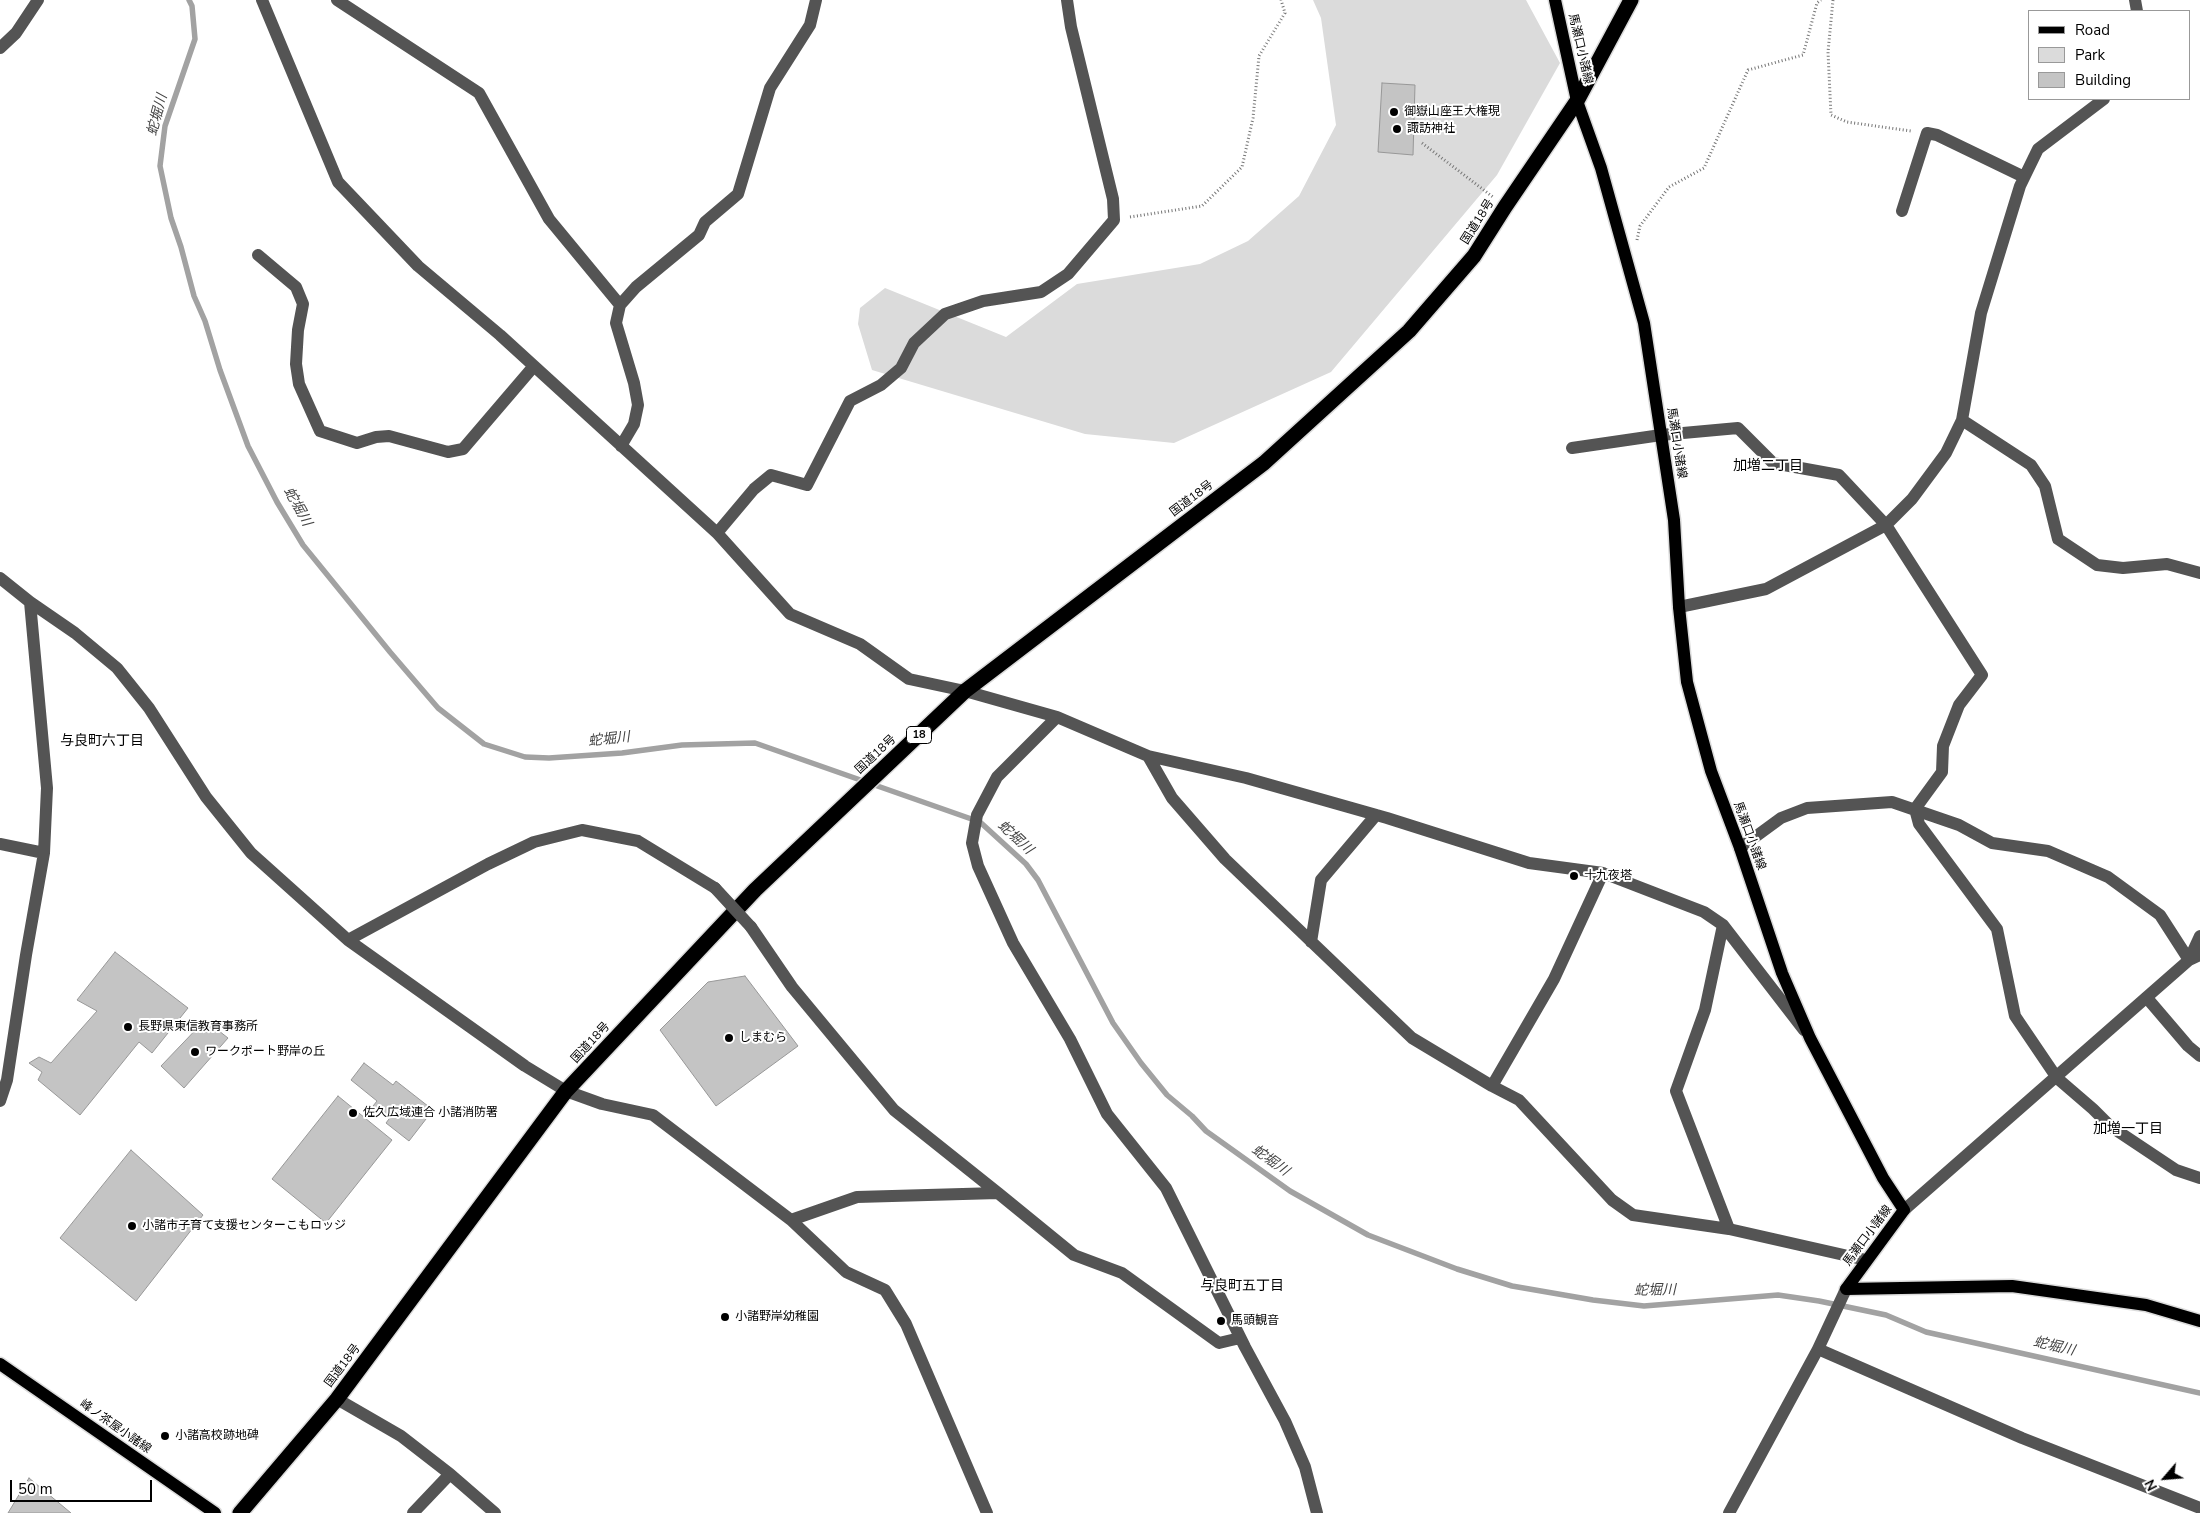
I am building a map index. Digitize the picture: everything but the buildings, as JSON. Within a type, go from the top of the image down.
[{"type":"highway","name":"国道18号","points":[[240,1513],[337,1399],[566,1091],[755,890],[965,691],[1264,463],[1409,331],[1474,256],[1577,101],[1631,0]]},
{"type":"main road","name":"馬瀬口小諸線","points":[[1555,0],[1577,101],[1601,168],[1644,323],[1674,520],[1679,607],[1687,682],[1711,771],[1740,848],[1782,973],[1810,1038],[1883,1178],[1904,1210],[1846,1289]]},
{"type":"main road","points":[[1846,1289],[2012,1286],[2146,1305],[2200,1321]]},
{"type":"main road","name":"峰ノ茶屋小諸線","points":[[0,1364],[215,1513]]},
{"type":"street","points":[[0,48],[16,33],[38,0]]},
{"type":"street","points":[[262,0],[338,182],[418,266],[500,334],[717,533],[790,614],[860,644],[909,679],[965,691],[1057,717],[1148,756],[1246,778],[1376,815],[1529,863],[1603,873],[1704,912],[1722,924],[1810,1038]]},
{"type":"street","points":[[338,0],[479,93],[549,219],[620,305]]},
{"type":"street","points":[[621,446],[634,424],[638,405],[634,383],[616,323],[620,305],[636,287],[699,235],[705,222],[738,194],[770,88],[810,25],[816,0]]},
{"type":"street","points":[[717,533],[754,489],[771,475],[807,485],[850,401],[881,386],[901,368],[914,343],[945,314],[983,301],[1041,292],[1068,274],[1114,220],[1113,199],[1071,26],[1067,0]]},
{"type":"street","points":[[1679,607],[1766,589],[1886,525],[1912,499],[1940,461],[1962,420],[1981,313],[2024,177],[2038,149],[2103,100]]},
{"type":"street","points":[[1902,211],[1927,133],[1937,135],[2024,177]]},
{"type":"street","points":[[258,255],[296,287],[303,304],[296,364],[299,384],[320,431],[357,443],[376,437],[389,436],[448,452],[464,449],[534,366]]},
{"type":"street","points":[[1962,420],[2031,465],[2045,486],[2058,540],[2097,565],[2123,568],[2167,564],[2200,573]]},
{"type":"street","points":[[1572,448],[1661,435],[1738,428],[1774,463],[1839,475],[1886,525],[1982,675],[1959,705],[1943,746],[1942,772],[1915,810]]},
{"type":"street","points":[[0,578],[30,602],[75,633],[116,668],[149,708],[206,797],[251,853],[348,940],[525,1066],[566,1091],[602,1104],[653,1115],[791,1220],[846,1272],[885,1290],[906,1324],[988,1513]]},
{"type":"street","points":[[0,1102],[7,1080],[26,954],[44,853],[47,788],[30,602]]},
{"type":"street","points":[[1057,717],[996,777],[977,815],[972,842],[978,866],[1013,943],[1070,1040],[1107,1114],[1166,1188],[1240,1338],[1285,1421],[1305,1466],[1317,1513]]},
{"type":"street","points":[[1148,756],[1172,798],[1224,859],[1412,1038],[1519,1100],[1612,1200],[1634,1214],[1729,1229],[1866,1260]]},
{"type":"street","points":[[1740,848],[1781,818],[1807,808],[1892,802],[1959,825],[1992,843],[2048,851],[2108,877],[2160,914],[2195,958]]},
{"type":"street","points":[[1915,810],[1919,824],[1997,929],[2015,1016],[2056,1078],[2110,1126],[2176,1170],[2200,1178]]},
{"type":"street","points":[[1311,942],[1321,880],[1376,815]]},
{"type":"street","points":[[348,940],[488,864],[534,842],[582,830],[638,841],[715,888],[751,927],[792,988],[894,1110],[1074,1255],[1122,1273],[1219,1342],[1240,1338]]},
{"type":"street","points":[[0,844],[44,853]]},
{"type":"street","points":[[1492,1086],[1554,979],[1603,873]]},
{"type":"street","points":[[1722,924],[1705,1010],[1676,1091],[1729,1229]]},
{"type":"street","points":[[1904,1210],[2195,958],[2200,936]]},
{"type":"street","points":[[2147,998],[2188,1046],[2200,1056]]},
{"type":"street","points":[[791,1220],[856,1197],[998,1193]]},
{"type":"street","points":[[1729,1513],[1818,1349],[1846,1289]]},
{"type":"street","points":[[1818,1349],[2022,1438],[2200,1508]]},
{"type":"street","points":[[337,1399],[401,1436],[450,1474],[492,1512]]},
{"type":"street","points":[[413,1513],[450,1474]]},
{"type":"path","points":[[1114,220],[1202,206],[1242,167],[1253,118],[1259,56],[1285,13],[1281,0]]},
{"type":"path","points":[[1636,245],[1640,226],[1669,186],[1704,168],[1748,70],[1803,55],[1817,3],[1821,0]]},
{"type":"path","points":[[1833,0],[1828,52],[1831,115],[1847,122],[1927,133]]},
{"type":"path","points":[[1422,143],[1505,207]]},
{"type":"green space","points":[[1313,0],[1526,0],[1560,63],[1497,175],[1331,372],[1174,443],[1085,434],[872,370],[858,324],[860,308],[885,288],[1006,337],[1077,284],[1200,264],[1248,241],[1299,196],[1336,125],[1321,18]]},
{"type":"waterway","name":"蛇堀川","points":[[189,0],[192,6],[195,39],[165,126],[160,166],[171,218],[194,296],[205,321],[220,370],[248,446],[277,502],[303,545],[438,708],[484,744],[525,757],[549,758],[622,753],[682,745],[755,743],[980,822],[1026,864],[1038,880],[1113,1023],[1141,1063],[1167,1095],[1192,1116],[1206,1131],[1290,1191],[1368,1235],[1457,1269],[1512,1286],[1593,1300],[1644,1306],[1778,1295],[1819,1301],[1886,1315],[1926,1332],[2200,1393]]},
{"type":"place","name":"御嶽山座王大権現","points":[[1394,112]]},
{"type":"place","name":"諏訪神社","points":[[1397,129]]},
{"type":"place","name":"十九夜塔","points":[[1574,876]]},
{"type":"place","name":"長野県東信教育事務所","points":[[128,1027]]},
{"type":"place","name":"しまむら","points":[[729,1038]]},
{"type":"place","name":"ワークポート野岸の丘","points":[[195,1052]]},
{"type":"place","name":"佐久広域連合 小諸消防署","points":[[353,1113]]},
{"type":"place","name":"小諸市子育て支援センターこもロッジ","points":[[132,1226]]},
{"type":"place","name":"小諸野岸幼稚園","points":[[725,1317]]},
{"type":"place","name":"馬頭観音","points":[[1221,1321]]},
{"type":"place","name":"小諸高校跡地碑","points":[[165,1436]]},
{"type":"district","name":"加増二丁目","points":[[1768,467]]},
{"type":"district","name":"与良町六丁目","points":[[102,742]]},
{"type":"district","name":"加増一丁目","points":[[2128,1130]]},
{"type":"district","name":"与良町五丁目","points":[[1242,1287]]}]
